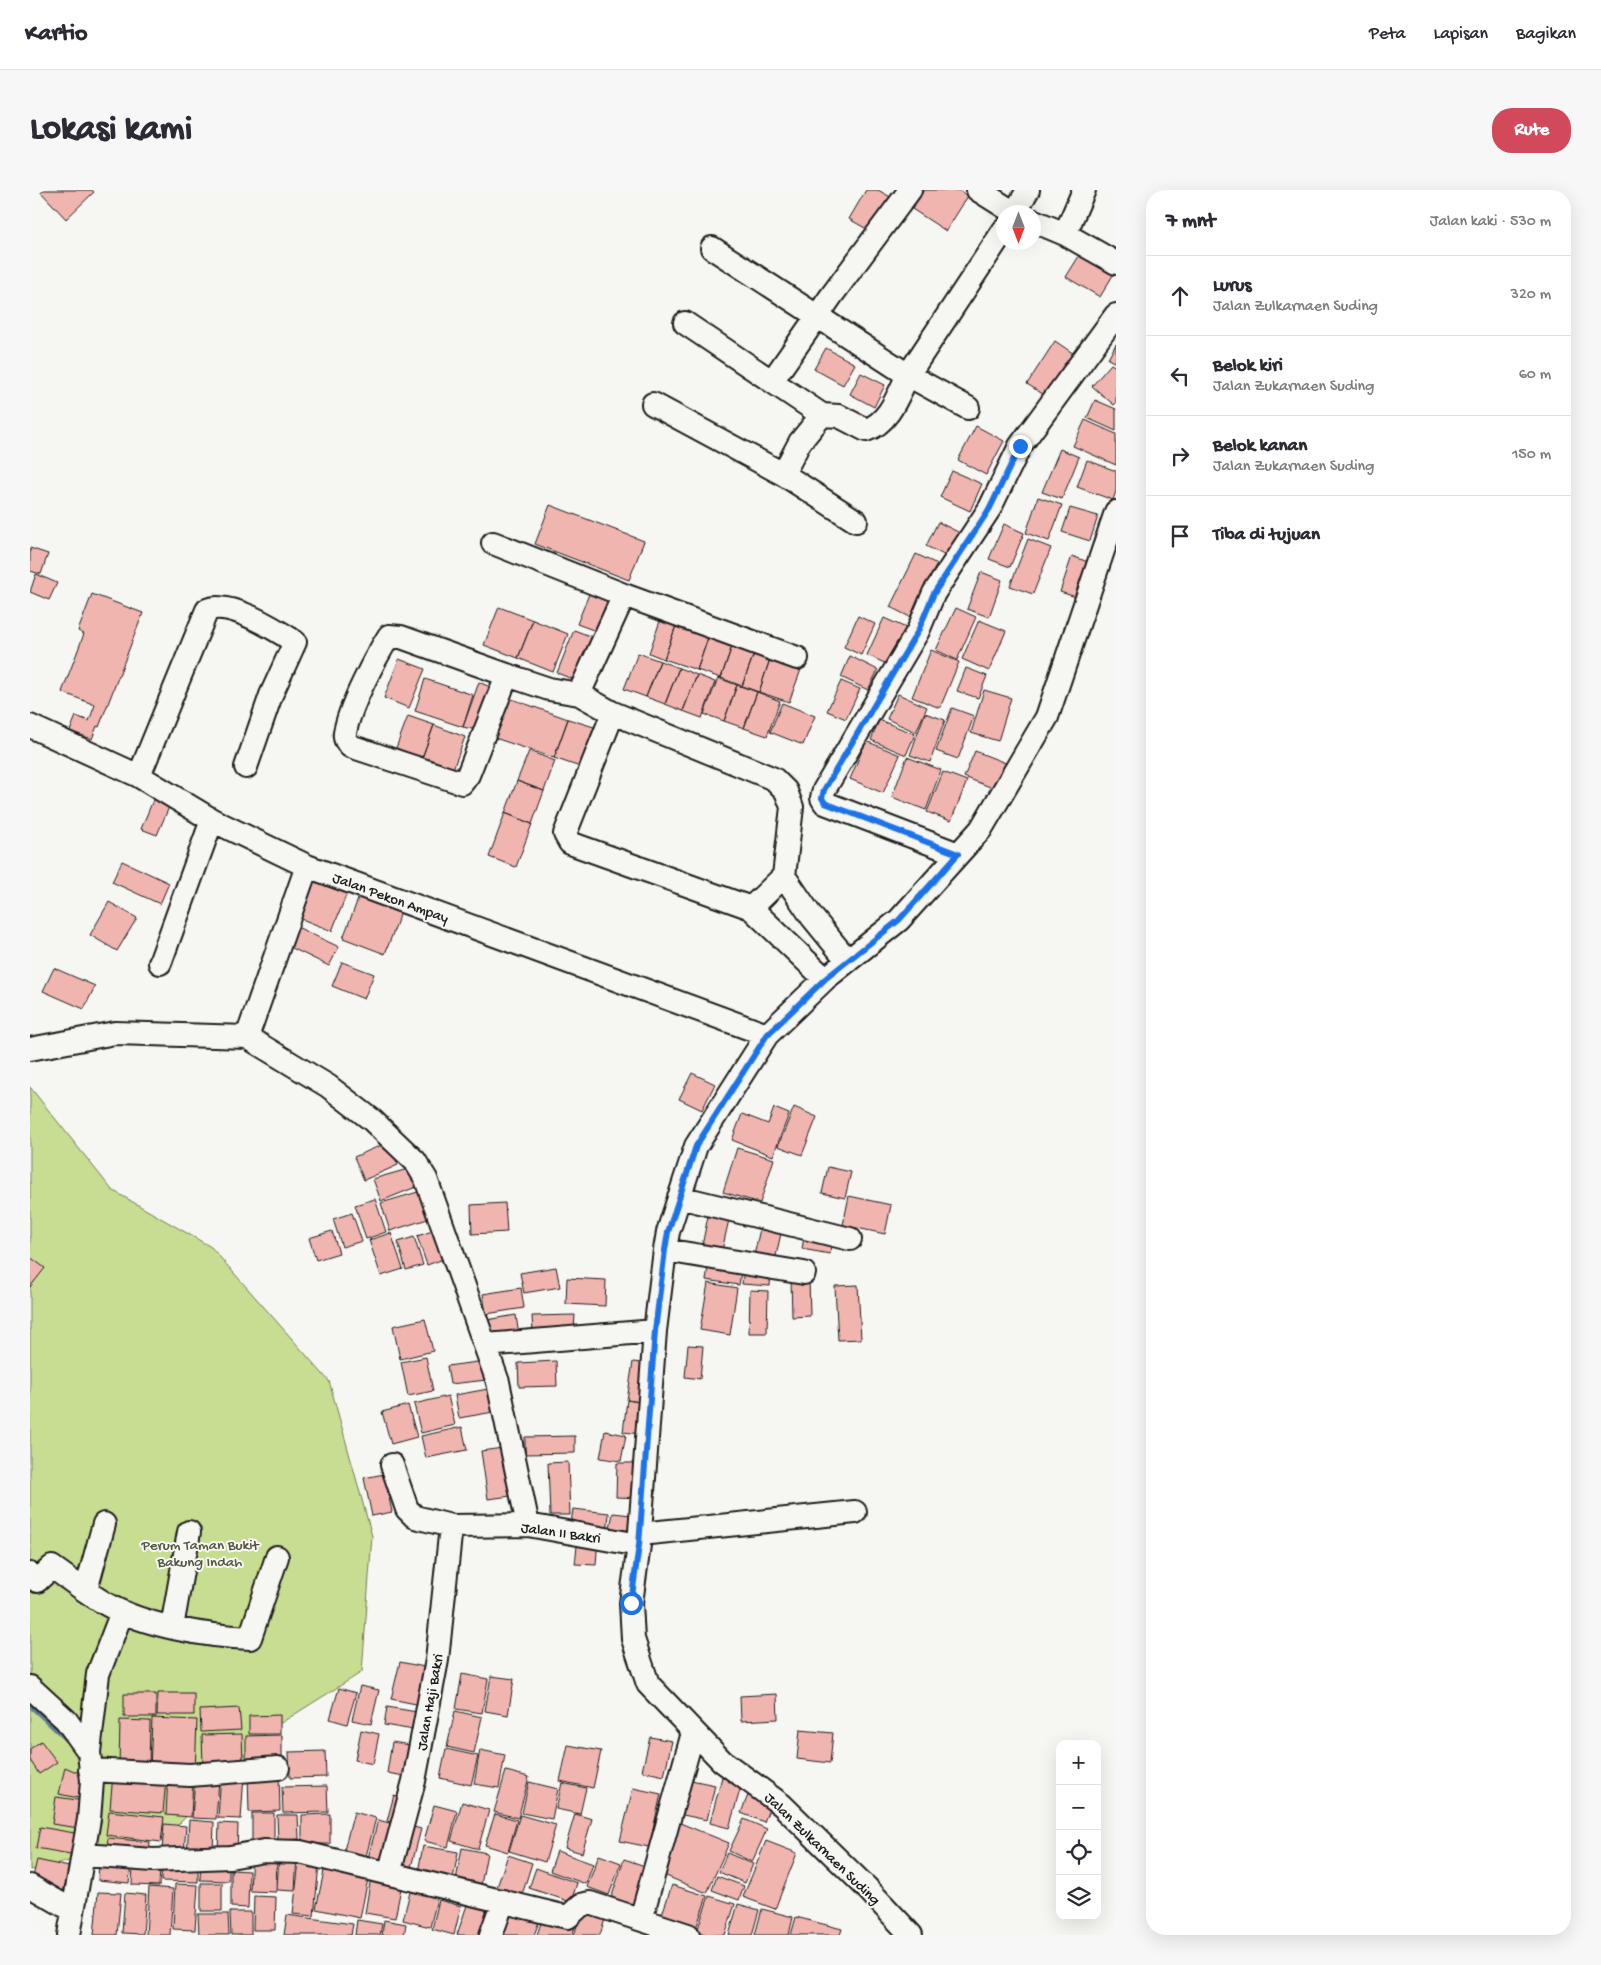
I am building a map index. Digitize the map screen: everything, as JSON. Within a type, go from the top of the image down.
[{"type":"street","points":[[772,382],[910,190]]},
{"type":"street","points":[[978,190],[1003,205]]},
{"type":"street","points":[[1018,205],[1028,190]]},
{"type":"street","points":[[1065,234],[1084,190]]},
{"type":"street","points":[[1041,224],[1065,234],[1116,263]]},
{"type":"street","points":[[685,323],[822,415],[839,416],[866,430],[876,427],[887,415],[908,375],[996,242]]},
{"type":"street","points":[[712,248],[819,316],[856,344],[968,408]]},
{"type":"street","points":[[958,854],[825,803],[822,798],[824,790],[918,631],[934,593],[990,508],[1020,446],[1116,315]]},
{"type":"street","points":[[653,404],[783,474],[856,521]]},
{"type":"street","points":[[783,474],[800,442],[822,415]]},
{"type":"street","name":"Jalan Zulkarnaen Suding","points":[[911,1935],[866,1887],[782,1805],[722,1760],[693,1733],[648,1684],[633,1639],[631,1603],[640,1540],[655,1331],[665,1250],[696,1146],[767,1035],[825,979],[899,920],[981,829],[1047,717],[1116,512]]},
{"type":"street","points":[[493,544],[624,595],[798,658]]},
{"type":"street","points":[[579,694],[624,595]]},
{"type":"street","points":[[139,776],[207,610],[212,608],[240,611],[284,634],[296,643],[272,695],[246,768]]},
{"type":"street","points":[[507,675],[468,776],[462,783],[350,746],[346,741],[345,733],[355,702],[389,636],[401,637],[549,689],[579,694],[613,713],[774,779],[786,791],[792,807],[784,876],[751,908]]},
{"type":"street","points":[[613,713],[565,834],[566,839],[570,843],[751,908],[825,979]]},
{"type":"street","name":"Jalan Pekon Ampay","points":[[30,726],[139,776],[212,820],[307,866],[767,1035]]},
{"type":"street","points":[[160,963],[212,820]]},
{"type":"street","points":[[247,1037],[307,866]]},
{"type":"street","points":[[784,876],[812,917],[848,961]]},
{"type":"street","points":[[784,939],[812,917]]},
{"type":"street","points":[[30,1050],[115,1033],[247,1037],[328,1086],[372,1120],[415,1162],[426,1179],[432,1194],[498,1382],[528,1525]]},
{"type":"street","points":[[680,1197],[850,1239]]},
{"type":"street","points":[[665,1250],[804,1273]]},
{"type":"street","points":[[485,1345],[655,1331]]},
{"type":"street","name":"Jalan II Bakri","points":[[392,1465],[407,1509],[414,1517],[451,1526],[528,1525],[640,1540],[856,1512]]},
{"type":"street","points":[[86,1590],[104,1524]]},
{"type":"street","name":"Jalan Haji Bakri","points":[[389,1874],[414,1781],[437,1660],[451,1526]]},
{"type":"street","points":[[172,1627],[189,1532]]},
{"type":"street","points":[[30,1574],[38,1581],[52,1567],[122,1612],[172,1627],[216,1636],[250,1638],[277,1557]]},
{"type":"street","points":[[69,1935],[72,1910],[84,1855],[92,1781],[90,1761],[98,1674],[122,1612]]},
{"type":"street","points":[[30,1687],[66,1720],[90,1761]]},
{"type":"street","points":[[641,1919],[693,1733]]},
{"type":"street","points":[[90,1761],[190,1775],[278,1768]]},
{"type":"street","points":[[84,1855],[152,1860],[230,1857],[264,1851],[300,1852],[568,1917],[581,1905],[590,1903],[688,1935]]},
{"type":"street","points":[[30,1886],[72,1910]]},
{"type":"street","points":[[492,1935],[503,1902]]},
{"type":"green space","name":"Perum Taman Bukit Bakung Indah","points":[[30,1087],[112,1190],[211,1247],[329,1381],[372,1536],[362,1672],[268,1731],[177,1826],[53,1866],[30,1870]]},
{"type":"building","points":[[39,190],[92,190],[94,192],[66,219]]},
{"type":"building","points":[[866,190],[878,190],[894,199],[874,233],[849,219]]},
{"type":"building","points":[[924,190],[958,190],[968,196],[946,231],[912,209]]},
{"type":"building","points":[[1084,248],[1116,270],[1100,297],[1066,277]]},
{"type":"building","points":[[1055,341],[1077,356],[1049,398],[1027,384]]},
{"type":"building","points":[[1116,344],[1116,363],[1108,359]]},
{"type":"building","points":[[826,348],[855,364],[843,385],[814,369]]},
{"type":"building","points":[[1111,364],[1116,367],[1116,403],[1114,405],[1092,386]]},
{"type":"building","points":[[861,373],[885,385],[874,407],[850,394]]},
{"type":"building","points":[[1095,400],[1116,409],[1116,431],[1087,418]]},
{"type":"building","points":[[1085,420],[1116,434],[1116,465],[1073,446]]},
{"type":"building","points":[[976,426],[1004,441],[986,475],[958,460]]},
{"type":"building","points":[[1060,449],[1079,457],[1062,499],[1042,492]]},
{"type":"building","points":[[1087,460],[1116,471],[1116,491],[1113,500],[1077,487]]},
{"type":"building","points":[[952,471],[982,484],[970,511],[940,497]]},
{"type":"building","points":[[1038,497],[1062,505],[1049,541],[1026,533]]},
{"type":"building","points":[[550,505],[644,541],[629,580],[535,544]]},
{"type":"building","points":[[1070,508],[1098,516],[1090,541],[1062,532]]},
{"type":"building","points":[[938,522],[964,535],[952,559],[926,546]]},
{"type":"building","points":[[1004,524],[1024,533],[1010,567],[989,559]]},
{"type":"building","points":[[1028,539],[1051,548],[1033,594],[1010,586]]},
{"type":"building","points":[[30,548],[48,554],[41,574],[30,571]]},
{"type":"building","points":[[916,554],[937,564],[910,617],[890,607]]},
{"type":"building","points":[[1072,556],[1088,562],[1076,597],[1060,592]]},
{"type":"building","points":[[981,572],[1002,580],[989,617],[967,609]]},
{"type":"building","points":[[36,574],[57,583],[49,600],[30,592]]},
{"type":"building","points":[[591,589],[609,596],[596,631],[577,624]]},
{"type":"building","points":[[92,594],[143,613],[99,727],[97,726],[92,739],[70,731],[76,716],[89,721],[95,705],[62,692],[84,634],[78,631]]},
{"type":"building","points":[[499,607],[533,620],[518,658],[484,645]]},
{"type":"building","points":[[956,608],[976,617],[957,660],[936,650]]},
{"type":"building","points":[[858,616],[875,624],[861,655],[844,647]]},
{"type":"building","points":[[661,618],[677,623],[664,659],[649,653]]},
{"type":"building","points":[[884,618],[906,628],[889,665],[867,655]]},
{"type":"building","points":[[533,620],[568,634],[553,672],[518,658]]},
{"type":"building","points":[[979,620],[1006,631],[989,671],[962,659]]},
{"type":"building","points":[[677,623],[709,635],[697,670],[664,659]]},
{"type":"building","points":[[574,630],[595,638],[578,681],[557,673]]},
{"type":"building","points":[[709,635],[733,643],[721,678],[697,670]]},
{"type":"building","points":[[733,643],[755,651],[742,686],[721,678]]},
{"type":"building","points":[[931,650],[959,662],[940,708],[912,697]]},
{"type":"building","points":[[755,651],[771,656],[759,692],[742,686]]},
{"type":"building","points":[[638,653],[660,661],[646,697],[624,689]]},
{"type":"building","points":[[771,656],[802,667],[789,702],[759,692]]},
{"type":"building","points":[[850,656],[878,670],[868,690],[841,677]]},
{"type":"building","points":[[399,659],[425,669],[409,708],[384,698]]},
{"type":"building","points":[[660,661],[679,668],[665,704],[646,697]]},
{"type":"building","points":[[679,668],[697,675],[683,711],[665,704]]},
{"type":"building","points":[[966,668],[987,676],[978,698],[957,691]]},
{"type":"building","points":[[697,675],[715,682],[702,718],[683,711]]},
{"type":"building","points":[[718,678],[737,685],[724,721],[704,714]]},
{"type":"building","points":[[425,679],[473,695],[463,727],[415,711]]},
{"type":"building","points":[[841,681],[860,689],[846,719],[827,711]]},
{"type":"building","points":[[479,682],[492,688],[477,730],[463,727]]},
{"type":"building","points":[[737,685],[757,692],[744,728],[724,721]]},
{"type":"building","points":[[984,690],[1011,698],[998,741],[971,733]]},
{"type":"building","points":[[757,692],[780,701],[767,736],[744,728]]},
{"type":"building","points":[[898,694],[927,707],[916,732],[887,719]]},
{"type":"building","points":[[509,698],[568,719],[554,758],[495,738]]},
{"type":"building","points":[[782,703],[815,716],[803,745],[770,732]]},
{"type":"building","points":[[952,708],[974,716],[958,759],[936,751]]},
{"type":"building","points":[[925,713],[945,720],[930,762],[910,755]]},
{"type":"building","points":[[408,716],[434,725],[422,758],[396,748]]},
{"type":"building","points":[[568,719],[594,727],[580,767],[554,758]]},
{"type":"building","points":[[879,720],[915,734],[906,755],[871,740]]},
{"type":"building","points":[[434,725],[465,737],[453,769],[422,758]]},
{"type":"building","points":[[866,741],[900,755],[883,793],[850,779]]},
{"type":"building","points":[[529,751],[555,761],[544,791],[517,781]]},
{"type":"building","points":[[975,751],[1008,764],[998,790],[964,777]]},
{"type":"building","points":[[907,757],[941,770],[926,810],[892,797]]},
{"type":"building","points":[[943,772],[967,781],[951,821],[927,812]]},
{"type":"building","points":[[517,781],[544,791],[532,824],[505,813]]},
{"type":"building","points":[[156,793],[172,800],[157,835],[141,829]]},
{"type":"building","points":[[505,813],[532,824],[516,867],[489,857]]},
{"type":"building","points":[[122,861],[169,883],[160,904],[112,882]]},
{"type":"building","points":[[311,873],[349,888],[332,931],[294,916]]},
{"type":"building","points":[[360,894],[402,909],[385,954],[343,938]]},
{"type":"building","points":[[109,902],[137,918],[117,951],[90,935]]},
{"type":"building","points":[[297,927],[339,947],[329,966],[288,946]]},
{"type":"building","points":[[342,962],[374,974],[364,999],[332,986]]},
{"type":"building","points":[[54,968],[95,986],[84,1009],[43,991]]},
{"type":"building","points":[[692,1073],[715,1084],[702,1110],[679,1099]]},
{"type":"building","points":[[794,1107],[817,1117],[802,1155],[778,1146]]},
{"type":"building","points":[[774,1108],[789,1114],[773,1156],[732,1140],[742,1114],[768,1124]]},
{"type":"building","points":[[389,1142],[398,1165],[364,1180],[354,1157]]},
{"type":"building","points":[[737,1148],[774,1159],[760,1203],[723,1192]]},
{"type":"building","points":[[828,1167],[851,1172],[845,1198],[822,1193]]},
{"type":"building","points":[[408,1169],[416,1187],[381,1201],[373,1179]]},
{"type":"building","points":[[428,1189],[437,1216],[390,1231],[381,1203]]},
{"type":"building","points":[[849,1196],[891,1205],[885,1234],[843,1225]]},
{"type":"building","points":[[375,1199],[386,1232],[366,1239],[355,1205]]},
{"type":"building","points":[[505,1203],[507,1232],[472,1234],[471,1205]]},
{"type":"building","points":[[709,1211],[730,1215],[721,1255],[701,1251]]},
{"type":"building","points":[[764,1211],[785,1215],[774,1265],[753,1260]]},
{"type":"building","points":[[352,1213],[362,1241],[342,1247],[333,1219]]},
{"type":"building","points":[[806,1225],[833,1229],[830,1254],[802,1249]]},
{"type":"building","points":[[442,1228],[452,1256],[427,1265],[417,1236]]},
{"type":"building","points":[[332,1231],[339,1253],[316,1260],[309,1238]]},
{"type":"building","points":[[391,1233],[403,1269],[381,1276],[369,1240]]},
{"type":"building","points":[[414,1237],[423,1265],[406,1270],[398,1242]]},
{"type":"building","points":[[30,1257],[45,1268],[30,1287]]},
{"type":"building","points":[[709,1260],[742,1265],[739,1285],[706,1280]]},
{"type":"building","points":[[556,1267],[560,1287],[524,1293],[520,1273]]},
{"type":"building","points":[[744,1268],[771,1270],[770,1286],[742,1284]]},
{"type":"building","points":[[567,1278],[606,1280],[605,1306],[566,1304]]},
{"type":"building","points":[[791,1278],[809,1278],[810,1316],[792,1317]]},
{"type":"building","points":[[708,1283],[737,1288],[730,1335],[700,1330]]},
{"type":"building","points":[[858,1285],[861,1339],[838,1340],[835,1286]]},
{"type":"building","points":[[521,1288],[524,1308],[486,1314],[483,1294]]},
{"type":"building","points":[[750,1290],[768,1291],[767,1333],[749,1333]]},
{"type":"building","points":[[516,1315],[519,1336],[493,1339],[487,1320]]},
{"type":"building","points":[[575,1315],[574,1330],[533,1332],[532,1316]]},
{"type":"building","points":[[425,1319],[433,1351],[400,1359],[393,1326]]},
{"type":"building","points":[[688,1345],[703,1346],[700,1379],[685,1377]]},
{"type":"building","points":[[426,1357],[433,1391],[408,1396],[401,1362]]},
{"type":"building","points":[[485,1361],[487,1380],[450,1384],[447,1366]]},
{"type":"building","points":[[556,1361],[557,1386],[519,1387],[518,1363]]},
{"type":"building","points":[[633,1362],[651,1364],[646,1403],[627,1400]]},
{"type":"building","points":[[494,1388],[499,1411],[459,1418],[455,1395]]},
{"type":"building","points":[[448,1396],[455,1425],[421,1433],[414,1404]]},
{"type":"building","points":[[627,1400],[646,1403],[641,1434],[623,1432]]},
{"type":"building","points":[[408,1405],[417,1437],[391,1444],[382,1412]]},
{"type":"building","points":[[462,1427],[467,1450],[426,1458],[421,1436]]},
{"type":"building","points":[[605,1431],[626,1435],[621,1461],[600,1458]]},
{"type":"building","points":[[575,1436],[575,1453],[525,1454],[525,1437]]},
{"type":"building","points":[[510,1447],[518,1495],[488,1499],[481,1451]]},
{"type":"building","points":[[568,1462],[570,1515],[550,1515],[548,1463]]},
{"type":"building","points":[[617,1463],[641,1463],[640,1498],[616,1497]]},
{"type":"building","points":[[384,1474],[392,1512],[372,1516],[364,1478]]},
{"type":"building","points":[[573,1509],[609,1513],[607,1536],[570,1531]]},
{"type":"building","points":[[613,1513],[640,1516],[638,1532],[610,1528]]},
{"type":"building","points":[[578,1537],[598,1538],[596,1565],[575,1564]]},
{"type":"building","points":[[400,1662],[434,1669],[426,1706],[391,1699]]},
{"type":"building","points":[[462,1674],[488,1679],[482,1713],[456,1709]]},
{"type":"building","points":[[491,1676],[514,1679],[508,1715],[485,1711]]},
{"type":"building","points":[[360,1686],[379,1690],[371,1724],[352,1720]]},
{"type":"building","points":[[339,1688],[356,1693],[347,1724],[330,1719]]},
{"type":"building","points":[[158,1693],[194,1693],[194,1715],[157,1715]]},
{"type":"building","points":[[124,1694],[156,1694],[156,1717],[124,1717]]},
{"type":"building","points":[[777,1694],[778,1719],[741,1721],[740,1696]]},
{"type":"building","points":[[387,1707],[417,1712],[414,1730],[384,1725]]},
{"type":"building","points":[[239,1708],[241,1730],[201,1732],[200,1710]]},
{"type":"building","points":[[455,1711],[482,1717],[474,1753],[447,1747]]},
{"type":"building","points":[[280,1715],[280,1734],[249,1734],[249,1716]]},
{"type":"building","points":[[152,1718],[197,1720],[195,1773],[150,1772]]},
{"type":"building","points":[[120,1720],[150,1721],[149,1769],[119,1768]]},
{"type":"building","points":[[361,1730],[379,1734],[373,1764],[355,1760]]},
{"type":"building","points":[[800,1730],[833,1733],[830,1763],[797,1759]]},
{"type":"building","points":[[242,1734],[243,1765],[203,1766],[202,1735]]},
{"type":"building","points":[[282,1735],[282,1762],[246,1762],[246,1736]]},
{"type":"building","points":[[650,1737],[672,1741],[664,1776],[642,1771]]},
{"type":"building","points":[[41,1741],[57,1762],[39,1774],[30,1760],[30,1749]]},
{"type":"building","points":[[392,1742],[410,1745],[405,1776],[387,1773]]},
{"type":"building","points":[[568,1745],[601,1751],[593,1788],[560,1781]]},
{"type":"building","points":[[446,1749],[478,1756],[471,1785],[440,1778]]},
{"type":"building","points":[[480,1750],[505,1755],[499,1788],[474,1784]]},
{"type":"building","points":[[325,1751],[326,1777],[290,1778],[289,1752]]},
{"type":"building","points":[[65,1767],[90,1778],[88,1800],[59,1794]]},
{"type":"building","points":[[506,1771],[529,1777],[518,1818],[494,1812]]},
{"type":"building","points":[[113,1774],[166,1779],[163,1813],[110,1809]]},
{"type":"building","points":[[221,1774],[244,1775],[241,1819],[218,1818]]},
{"type":"building","points":[[248,1774],[279,1774],[280,1811],[249,1812]]},
{"type":"building","points":[[168,1775],[193,1777],[191,1817],[166,1815]]},
{"type":"building","points":[[722,1777],[742,1783],[729,1828],[710,1823]]},
{"type":"building","points":[[195,1778],[219,1780],[216,1819],[192,1818]]},
{"type":"building","points":[[691,1780],[715,1785],[707,1820],[683,1815]]},
{"type":"building","points":[[529,1782],[558,1789],[552,1819],[522,1813]]},
{"type":"building","points":[[562,1783],[586,1788],[580,1814],[556,1809]]},
{"type":"building","points":[[327,1786],[328,1812],[283,1813],[282,1787]]},
{"type":"building","points":[[633,1788],[661,1794],[649,1847],[620,1841]]},
{"type":"building","points":[[750,1790],[773,1799],[764,1822],[741,1813]]},
{"type":"building","points":[[394,1795],[407,1799],[400,1825],[387,1821]]},
{"type":"building","points":[[56,1797],[84,1801],[79,1828],[52,1824]]},
{"type":"building","points":[[462,1802],[489,1810],[478,1849],[451,1841]]},
{"type":"building","points":[[434,1805],[457,1811],[448,1847],[424,1841]]},
{"type":"building","points":[[109,1811],[164,1817],[161,1842],[106,1835]]},
{"type":"building","points":[[354,1812],[376,1818],[365,1860],[343,1854]]},
{"type":"building","points":[[252,1813],[274,1813],[274,1842],[252,1843]]},
{"type":"building","points":[[330,1814],[330,1844],[302,1844],[302,1815]]},
{"type":"building","points":[[495,1814],[517,1820],[508,1852],[485,1845]]},
{"type":"building","points":[[575,1814],[592,1819],[582,1853],[565,1848]]},
{"type":"building","points":[[277,1815],[298,1815],[299,1839],[278,1840]]},
{"type":"building","points":[[520,1815],[556,1825],[545,1862],[509,1851]]},
{"type":"building","points":[[744,1819],[767,1829],[752,1862],[729,1851]]},
{"type":"building","points":[[189,1820],[214,1822],[213,1855],[187,1854]]},
{"type":"building","points":[[378,1820],[401,1826],[389,1868],[367,1862]]},
{"type":"building","points":[[219,1823],[238,1824],[237,1854],[218,1853]]},
{"type":"building","points":[[680,1823],[729,1843],[707,1893],[659,1873]]},
{"type":"building","points":[[164,1824],[186,1826],[184,1853],[162,1851]]},
{"type":"building","points":[[403,1824],[421,1829],[410,1871],[392,1866]]},
{"type":"building","points":[[40,1827],[86,1835],[82,1856],[36,1848]]},
{"type":"building","points":[[108,1838],[150,1842],[148,1859],[106,1855]]},
{"type":"building","points":[[766,1841],[797,1853],[775,1909],[743,1897]]},
{"type":"building","points":[[423,1846],[458,1852],[452,1884],[417,1877]]},
{"type":"building","points":[[462,1848],[487,1853],[480,1890],[455,1885]]},
{"type":"building","points":[[557,1851],[593,1864],[586,1884],[550,1871]]},
{"type":"building","points":[[727,1853],[753,1864],[745,1883],[719,1872]]},
{"type":"building","points":[[252,1854],[277,1855],[276,1892],[250,1891]]},
{"type":"building","points":[[279,1854],[297,1855],[295,1891],[277,1890]]},
{"type":"building","points":[[508,1855],[532,1863],[521,1898],[496,1890]]},
{"type":"building","points":[[599,1855],[621,1863],[609,1895],[587,1887]]},
{"type":"building","points":[[624,1859],[651,1868],[636,1911],[610,1902]]},
{"type":"building","points":[[37,1860],[69,1867],[63,1893],[31,1885]]},
{"type":"building","points":[[99,1860],[131,1863],[129,1883],[98,1880]]},
{"type":"building","points":[[162,1861],[198,1862],[198,1882],[161,1881]]},
{"type":"building","points":[[299,1861],[319,1864],[314,1916],[293,1914]]},
{"type":"building","points":[[201,1862],[229,1863],[229,1881],[200,1880]]},
{"type":"building","points":[[133,1865],[160,1866],[159,1886],[132,1885]]},
{"type":"building","points":[[325,1866],[369,1874],[360,1918],[316,1909]]},
{"type":"building","points":[[536,1868],[577,1883],[571,1902],[529,1888]]},
{"type":"building","points":[[231,1870],[249,1871],[248,1908],[231,1907]]},
{"type":"building","points":[[717,1876],[744,1886],[739,1900],[712,1890]]},
{"type":"building","points":[[371,1877],[402,1883],[395,1918],[365,1913]]},
{"type":"building","points":[[201,1883],[222,1883],[222,1911],[201,1911]]},
{"type":"building","points":[[175,1884],[198,1885],[195,1930],[173,1929]]},
{"type":"building","points":[[672,1885],[707,1896],[695,1931],[660,1920]]},
{"type":"building","points":[[149,1887],[173,1889],[170,1935],[146,1935]]},
{"type":"building","points":[[411,1888],[438,1895],[430,1927],[403,1920]]},
{"type":"building","points":[[98,1892],[121,1893],[117,1935],[94,1935]]},
{"type":"building","points":[[125,1893],[146,1895],[143,1934],[122,1933]]},
{"type":"building","points":[[254,1896],[276,1897],[275,1930],[253,1930]]},
{"type":"building","points":[[709,1896],[735,1904],[725,1935],[707,1935],[697,1931]]},
{"type":"building","points":[[469,1899],[497,1908],[488,1935],[457,1935]]},
{"type":"building","points":[[439,1900],[461,1906],[454,1935],[432,1929]]},
{"type":"building","points":[[738,1904],[759,1910],[752,1935],[729,1935]]},
{"type":"building","points":[[507,1907],[540,1919],[534,1935],[497,1935]]},
{"type":"building","points":[[583,1908],[606,1916],[600,1935],[574,1935]]},
{"type":"building","points":[[762,1909],[793,1917],[789,1935],[755,1935]]},
{"type":"building","points":[[230,1912],[251,1912],[251,1935],[231,1935]]},
{"type":"building","points":[[198,1914],[228,1914],[229,1935],[199,1935]]},
{"type":"building","points":[[287,1915],[353,1924],[351,1935],[284,1935]]},
{"type":"building","points":[[543,1917],[575,1927],[572,1935],[537,1935]]},
{"type":"building","points":[[796,1917],[842,1929],[840,1935],[791,1935]]},
{"type":"building","points":[[357,1920],[382,1924],[380,1935],[355,1935]]},
{"type":"building","points":[[384,1920],[406,1924],[404,1935],[382,1935]]},
{"type":"waterway","points":[[30,1705],[70,1742]]},
{"type":"route","points":[[631,1603],[639,1545],[655,1331],[665,1250],[668,1232],[696,1146],[767,1035],[825,979],[899,920],[958,854],[825,803],[822,798],[824,790],[918,631],[934,593],[990,508],[1020,446]]}]
